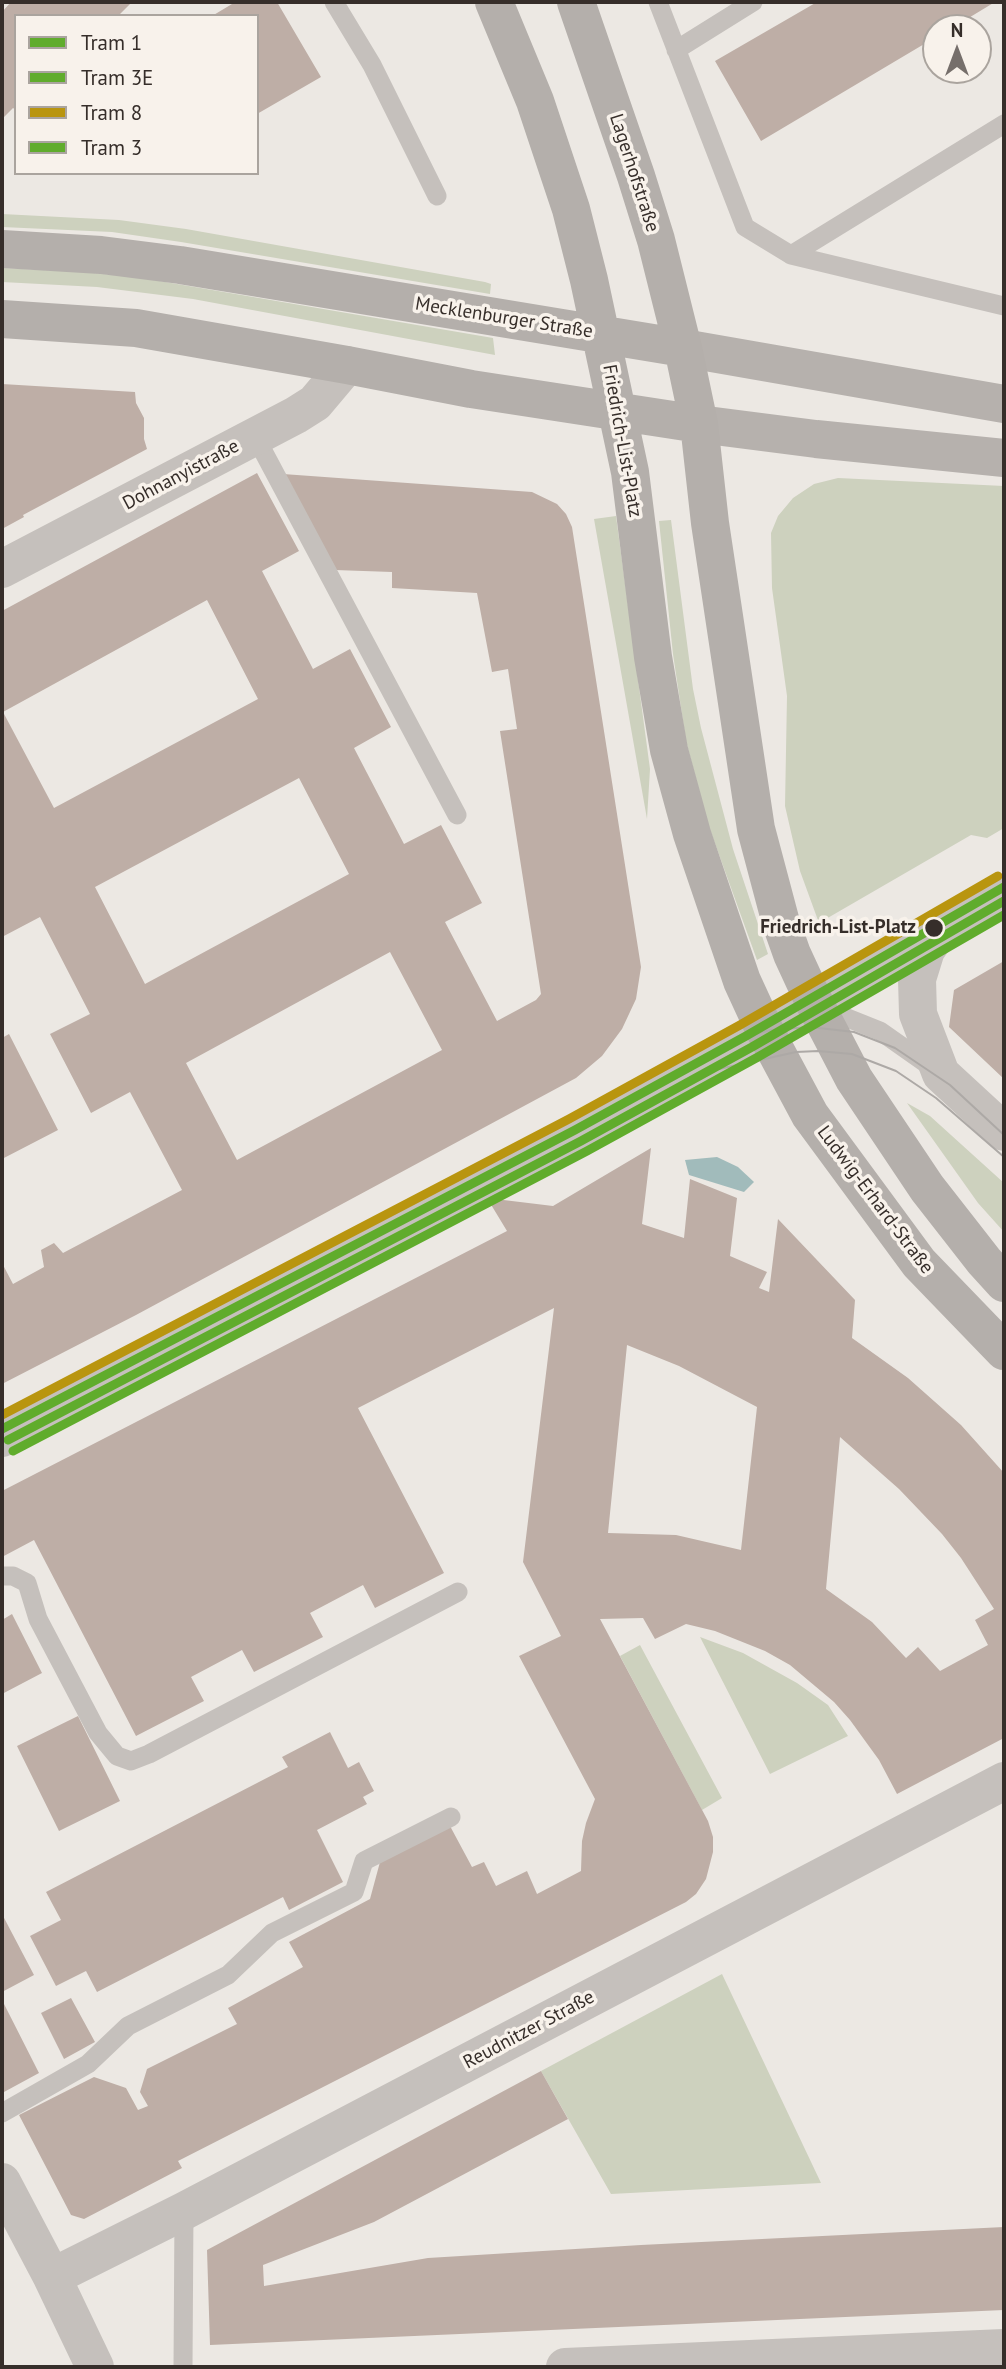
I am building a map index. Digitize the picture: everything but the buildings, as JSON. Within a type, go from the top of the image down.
[{"type":"main road","points":[[494,2],[535,101],[571,209],[602,334]]},
{"type":"main road","name":"Lagerhofstraße","points":[[576,2],[636,176],[659,252],[683,348]]},
{"type":"main road","name":"Mecklenburger Straße","points":[[2,249],[101,255],[180,265],[602,334],[1004,404]]},
{"type":"main road","points":[[2,319],[136,328],[471,389],[699,424],[1004,458]]},
{"type":"main road","name":"Friedrich-List-Platz","points":[[602,334],[637,517],[653,657],[669,750],[692,834],[730,949],[766,1034]]},
{"type":"main road","points":[[683,348],[699,424],[710,523],[756,829],[781,923],[816,1006],[855,1079],[927,1188],[966,1240],[1004,1283]]},
{"type":"main road","name":"Ludwig-Erhard-Straße","points":[[766,1034],[810,1115],[919,1263],[1004,1351]]},
{"type":"street","name":"Dohnanyistraße","points":[[2,569],[296,415],[315,403],[347,365]]},
{"type":"street","points":[[2,1437],[697,1073],[1004,897]]},
{"type":"street","points":[[933,940],[920,965],[916,994],[918,1014],[941,1074],[1004,1132]]},
{"type":"street","name":"Reudnitzer Straße","points":[[52,2277],[184,2211],[1004,1781]]},
{"type":"street","points":[[2,2182],[95,2367]]},
{"type":"street","points":[[565,2367],[957,2359],[1004,2348]]},
{"type":"lane","points":[[334,2],[372,65],[437,196]]},
{"type":"lane","points":[[658,2],[745,227],[790,255],[1004,306]]},
{"type":"lane","points":[[676,50],[753,2]]},
{"type":"lane","points":[[790,255],[1004,124]]},
{"type":"lane","points":[[255,436],[457,815]]},
{"type":"lane","points":[[816,1006],[880,1031],[941,1074]]},
{"type":"lane","points":[[2,1576],[13,1576],[27,1583],[38,1619],[98,1733],[117,1756],[131,1761],[458,1592]]},
{"type":"lane","points":[[2,2113],[89,2064],[128,2026],[228,1975],[272,1934],[354,1892],[364,1861],[451,1817]]},
{"type":"lane","points":[[183,2367],[184,2211]]},
{"type":"green space","points":[[2,214],[119,220],[186,229],[485,282],[491,284],[490,294],[112,232],[2,227]]},
{"type":"green space","points":[[2,268],[142,278],[493,338],[495,355],[193,299],[97,287],[2,282]]},
{"type":"green space","name":"Friedrich-List-Platz","points":[[838,478],[1004,486],[1004,828],[987,838],[971,835],[819,923],[800,871],[785,806],[787,696],[772,588],[771,533],[778,516],[793,498],[814,484]]},
{"type":"green space","points":[[616,516],[650,769],[647,819],[594,519]]},
{"type":"green space","points":[[671,520],[693,689],[701,728],[733,849],[768,954],[757,960],[708,824],[686,741],[673,654],[659,521]]},
{"type":"green space","points":[[907,1103],[930,1116],[1004,1183],[1004,1232],[978,1203]]},
{"type":"green space","points":[[700,1637],[743,1653],[797,1683],[828,1705],[848,1736],[770,1774]]},
{"type":"green space","points":[[640,1645],[722,1798],[702,1810],[620,1656]]},
{"type":"green space","points":[[722,1974],[821,2183],[611,2194],[541,2071]]},
{"type":"water","points":[[717,1157],[738,1167],[754,1182],[744,1192],[689,1175],[685,1160]]},
{"type":"tram line","name":"8","points":[[2,1415],[569,1119],[740,1025],[998,876]]},
{"type":"tram line","name":"1","points":[[2,1429],[575,1130],[746,1036],[1004,887]]},
{"type":"tram line","name":"3E","points":[[8,1440],[581,1141],[752,1047],[1004,901]]},
{"type":"tram line","name":"3","points":[[13,1451],[587,1151],[758,1057],[1004,915]]},
{"type":"tram line","points":[[746,1036],[771,1030],[810,1027],[854,1032],[895,1048],[950,1085],[1004,1135]]},
{"type":"tram line","points":[[719,1069],[796,1052],[852,1054],[896,1071],[936,1098],[1004,1157]]},
{"type":"place","name":"Friedrich-List-Platz","points":[[934,928]]}]
